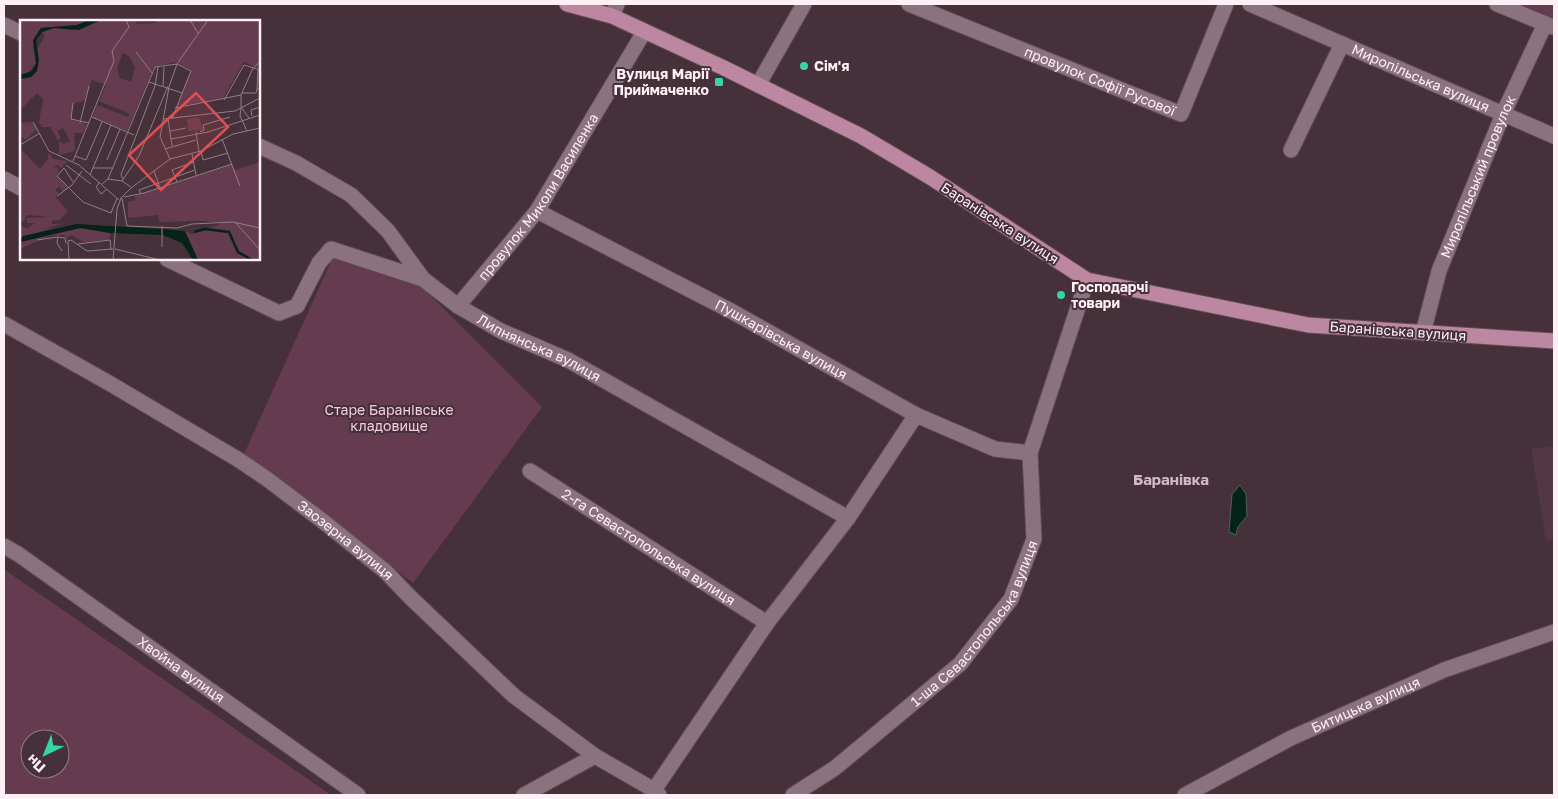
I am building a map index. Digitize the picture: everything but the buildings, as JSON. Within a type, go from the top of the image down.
[{"type":"main road","name":"Баранівська вулиця","points":[[566,4],[614,10],[644,32],[861,136],[923,172],[1087,280],[1308,325],[1554,341]]},
{"type":"street","points":[[758,85],[804,4]]},
{"type":"street","name":"провулок Софії Русової","points":[[909,4],[1181,114],[1226,4]]},
{"type":"street","name":"Миропільська вулиця","points":[[1250,4],[1554,136]]},
{"type":"street","points":[[1497,4],[1550,26]]},
{"type":"street","points":[[4,25],[20,33]]},
{"type":"street","name":"Миропільський провулок","points":[[1423,333],[1439,271],[1503,114],[1550,26]]},
{"type":"street","name":"провулок Миколи Василенка","points":[[458,306],[537,211],[644,32]]},
{"type":"street","name":"Миропільська вулиця","points":[[1291,150],[1342,44]]},
{"type":"street","name":"Липнянська вулиця","points":[[260,146],[296,163],[352,195],[388,231],[423,279],[458,306],[501,331],[568,360],[848,518]]},
{"type":"street","points":[[4,179],[20,187]]},
{"type":"street","name":"Пушкарівська вулиця","points":[[537,211],[733,312],[916,415],[995,449],[1030,453]]},
{"type":"street","points":[[169,260],[279,313],[297,306],[319,263],[331,248],[423,279]]},
{"type":"street","name":"1-ша Севастопольська вулиця","points":[[793,795],[836,768],[960,664],[1011,599],[1034,540],[1030,453],[1087,280]]},
{"type":"street","name":"Заозерна вулиця","points":[[4,324],[109,383],[239,460],[267,479],[385,571],[514,696],[595,756],[656,793]]},
{"type":"street","points":[[656,793],[767,623],[848,518],[916,415]]},
{"type":"street","name":"2-га Севастопольська вулиця","points":[[530,471],[767,623]]},
{"type":"street","name":"Хвойна вулиця","points":[[4,546],[18,554],[358,795]]},
{"type":"street","name":"Битицька вулиця","points":[[1185,795],[1291,738],[1444,670],[1554,632]]},
{"type":"street","points":[[524,795],[595,756]]},
{"type":"shaded area","points":[[1554,446],[1554,540],[1546,541],[1531,449]]},
{"type":"shaded area","points":[[1240,485],[1246,494],[1247,516],[1238,527],[1236,535],[1229,532],[1232,494]]},
{"type":"green space","points":[[1497,4],[1554,4],[1554,28]]},
{"type":"green space","name":"Старе Баранівське кладовище","points":[[333,257],[421,286],[542,407],[413,583],[244,454]]},
{"type":"green space","points":[[4,570],[5,570],[331,795],[4,795]]},
{"type":"place","name":"Сім'я","points":[[804,66]]},
{"type":"place","name":"Вулиця Марії Приймаченко","points":[[719,82]]},
{"type":"place","name":"Господарчі товари","points":[[1061,295]]},
{"type":"district","name":"Баранівка","points":[[1171,480]]}]
